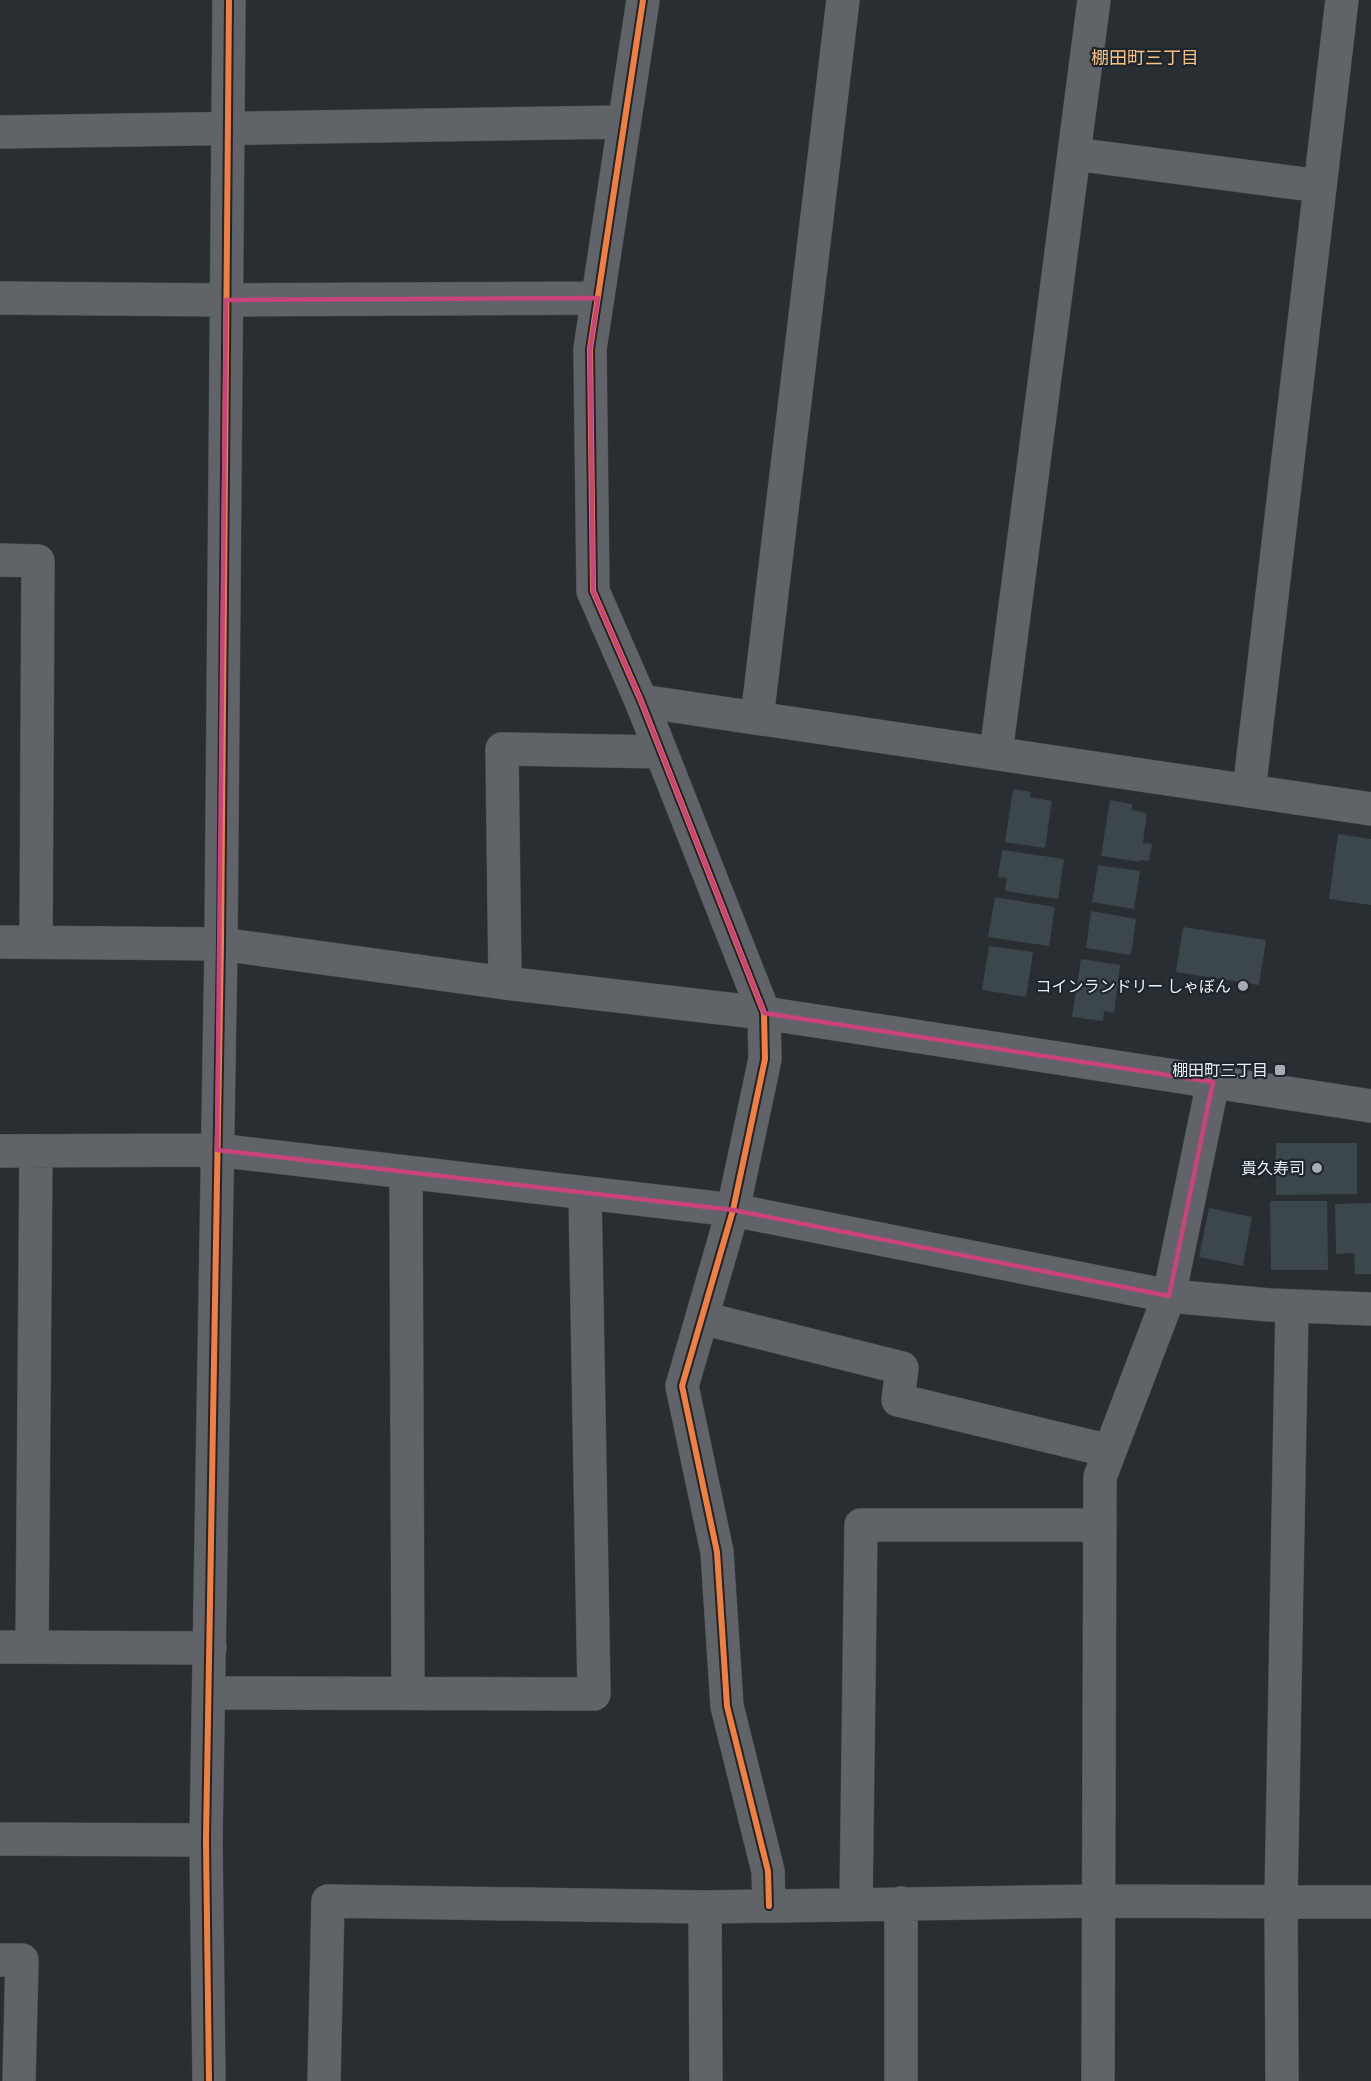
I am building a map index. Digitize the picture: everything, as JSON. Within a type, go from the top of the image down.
[{"type":"street","points":[[209,2081],[206,1840],[221,944],[229,0]]},
{"type":"street","points":[[643,0],[590,349],[593,591],[642,701],[764,1013],[765,1059],[733,1210],[681,1386],[717,1552],[727,1706],[768,1871],[769,1906]]},
{"type":"street","points":[[757,718],[843,0]]},
{"type":"street","points":[[996,753],[1094,0]]},
{"type":"street","points":[[1249,791],[1342,0]]},
{"type":"street","points":[[0,132],[624,122]]},
{"type":"street","points":[[1074,154],[1320,186]]},
{"type":"street","points":[[0,298],[226,300],[598,298]]},
{"type":"street","points":[[0,561],[38,561],[36,942]]},
{"type":"street","points":[[642,701],[1371,809]]},
{"type":"street","points":[[505,983],[502,749],[661,752]]},
{"type":"street","points":[[0,942],[221,944],[505,983],[764,1013],[1371,1106]]},
{"type":"street","points":[[1098,2081],[1100,1477],[1169,1296],[1213,1082]]},
{"type":"street","points":[[0,1151],[217,1150],[733,1210],[1169,1296],[1292,1306],[1371,1309]]},
{"type":"street","points":[[36,1151],[16,1647],[210,1648]]},
{"type":"street","points":[[406,1172],[408,1694]]},
{"type":"street","points":[[209,1693],[594,1694],[585,1193]]},
{"type":"street","points":[[1282,2081],[1281,1901],[1292,1306]]},
{"type":"street","points":[[702,1318],[902,1368],[898,1400],[1110,1450]]},
{"type":"street","points":[[856,1904],[861,1525],[1100,1525]]},
{"type":"street","points":[[0,1839],[206,1840]]},
{"type":"street","points":[[324,2081],[328,1901],[705,1907],[1097,1900],[1371,1902]]},
{"type":"street","points":[[901,1904],[901,2081]]},
{"type":"street","points":[[705,1907],[706,2081]]},
{"type":"street","points":[[0,1960],[22,1960],[19,2081]]},
{"type":"highlighted area","points":[[598,298],[590,349],[593,591],[641,701],[764,1013],[1213,1082],[1169,1296],[733,1210],[217,1150],[226,300]]},
{"type":"building","points":[[1013,789],[1031,792],[1030,797],[1052,801],[1045,848],[1005,842]]},
{"type":"building","points":[[1110,800],[1132,804],[1132,810],[1147,813],[1143,843],[1152,844],[1149,861],[1140,860],[1140,862],[1101,856]]},
{"type":"building","points":[[1338,834],[1371,839],[1371,905],[1329,899]]},
{"type":"building","points":[[1002,850],[1064,859],[1058,899],[1005,891],[1007,878],[998,877]]},
{"type":"building","points":[[1098,865],[1140,871],[1134,909],[1092,902]]},
{"type":"building","points":[[995,897],[1055,907],[1049,946],[988,937]]},
{"type":"building","points":[[1091,911],[1136,919],[1131,955],[1086,948]]},
{"type":"building","points":[[1183,927],[1266,940],[1259,985],[1176,972]]},
{"type":"building","points":[[989,946],[1033,952],[1026,997],[982,990]]},
{"type":"building","points":[[1081,959],[1120,965],[1114,1013],[1104,1011],[1103,1021],[1072,1017]]},
{"type":"building","points":[[1276,1143],[1357,1143],[1357,1194],[1276,1195]]},
{"type":"building","points":[[1270,1201],[1327,1201],[1328,1270],[1271,1270]]},
{"type":"building","points":[[1371,1203],[1371,1274],[1355,1274],[1354,1253],[1336,1254],[1335,1204]]},
{"type":"building","points":[[1209,1208],[1252,1217],[1243,1266],[1199,1257]]},
{"type":"cycle path","points":[[209,2081],[206,1840],[221,944],[229,0]]},
{"type":"cycle path","points":[[643,0],[590,349],[593,591],[641,701],[764,1013],[765,1059],[733,1210],[682,1386],[717,1552],[727,1706],[768,1871],[769,1906]]},
{"type":"place","name":"コインランドリー しゃぼん","points":[[1243,986]]},
{"type":"place","name":"棚田町三丁目","points":[[1280,1070]]},
{"type":"place","name":"貴久寿司","points":[[1317,1168]]},
{"type":"district","name":"棚田町三丁目","points":[[1145,57]]}]
